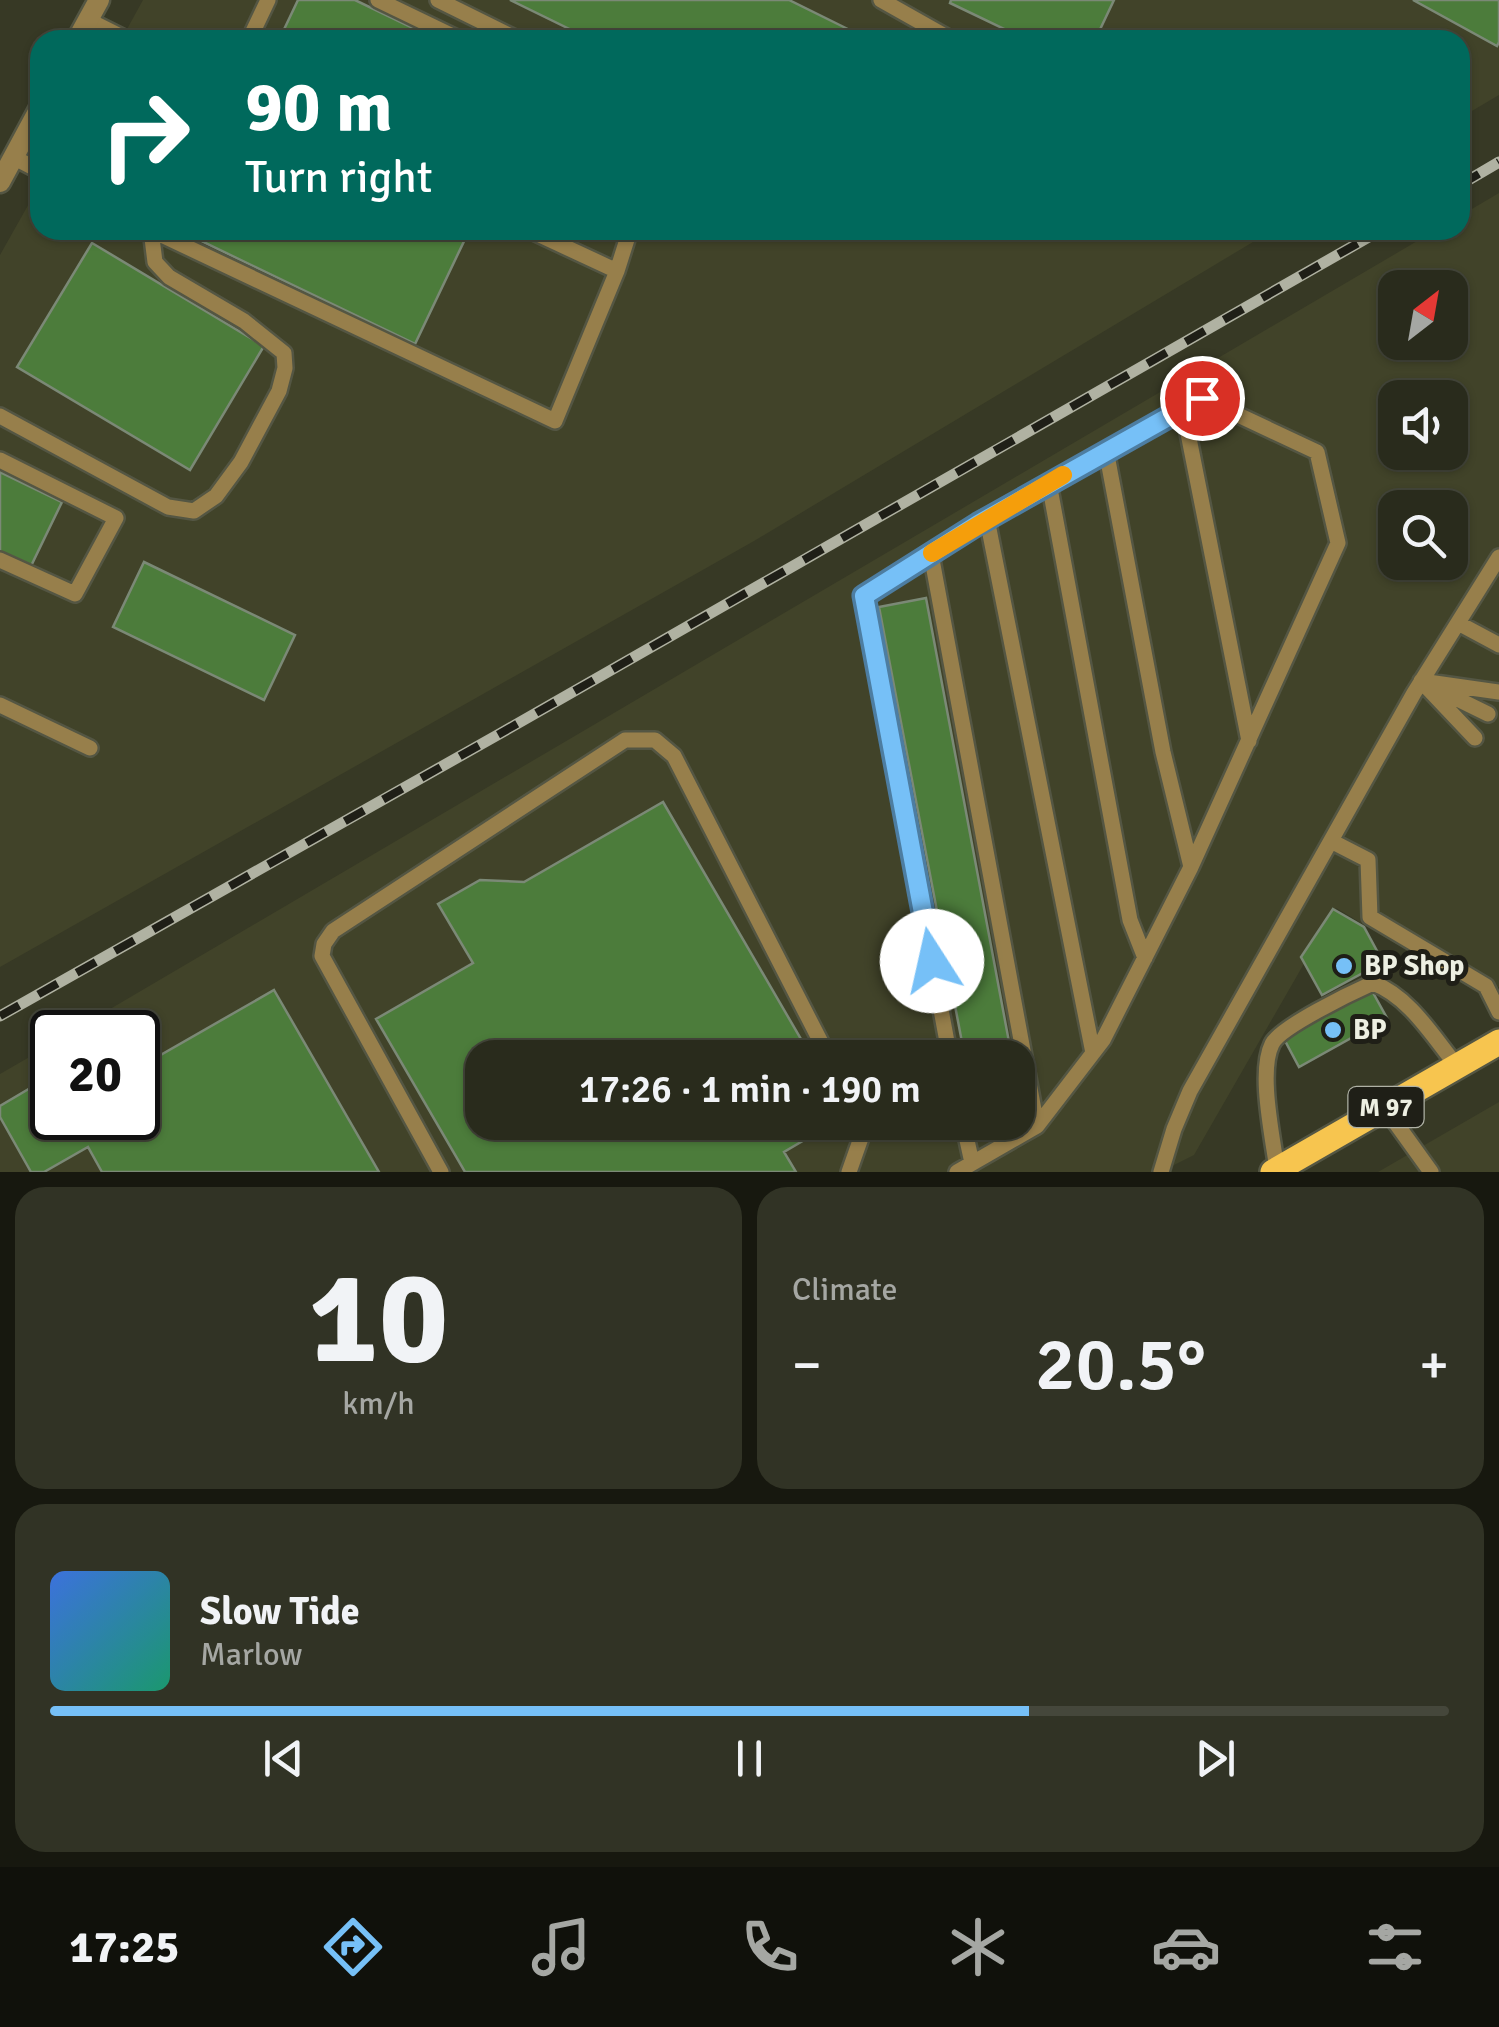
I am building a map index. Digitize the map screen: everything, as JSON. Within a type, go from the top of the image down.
[{"type":"main road","name":"M 97","points":[[1275,1171],[1499,1042]]},
{"type":"street","points":[[82,30],[99,0]]},
{"type":"street","points":[[0,182],[30,127]]},
{"type":"lane","points":[[254,30],[268,0]]},
{"type":"lane","points":[[378,0],[440,30]]},
{"type":"lane","points":[[438,0],[499,30]]},
{"type":"lane","points":[[881,0],[934,30]]},
{"type":"lane","points":[[88,20],[108,30]]},
{"type":"lane","points":[[14,157],[30,166]]},
{"type":"lane","points":[[0,416],[168,507],[194,511],[216,496],[241,462],[279,392],[286,368],[284,353],[244,322],[169,277],[156,262],[153,240]]},
{"type":"lane","points":[[172,240],[555,420],[627,240]]},
{"type":"lane","points":[[551,240],[617,271]]},
{"type":"lane","points":[[947,1040],[864,596],[987,519],[1202,398],[1317,452],[1338,544],[1191,867],[1103,1040],[1037,1126],[956,1172]]},
{"type":"lane","points":[[1183,408],[1249,741]]},
{"type":"lane","points":[[1106,450],[1163,752],[1191,867]]},
{"type":"lane","points":[[0,460],[116,518],[75,594],[0,560]]},
{"type":"lane","points":[[1049,483],[1130,920],[1145,958]]},
{"type":"lane","points":[[987,519],[1093,1053]]},
{"type":"lane","points":[[931,554],[1037,1126]]},
{"type":"lane","points":[[1161,1172],[1190,1091],[1421,682],[1499,557]]},
{"type":"lane","points":[[1458,623],[1499,646]]},
{"type":"lane","points":[[1421,682],[1499,692]]},
{"type":"lane","points":[[1421,682],[1488,714]]},
{"type":"lane","points":[[1421,682],[1474,738]]},
{"type":"lane","points":[[0,705],[90,748]]},
{"type":"lane","points":[[441,1172],[322,956],[324,944],[333,930],[625,740],[655,740],[674,756],[820,1040]]},
{"type":"lane","points":[[1330,841],[1368,860],[1370,917],[1486,986],[1499,1012]]},
{"type":"lane","points":[[1275,1171],[1266,1058],[1274,1039],[1340,997],[1373,983],[1387,988],[1401,999],[1457,1066]]},
{"type":"lane","points":[[1384,1108],[1431,1172]]},
{"type":"lane","points":[[849,1172],[860,1140]]},
{"type":"lane","points":[[967,1140],[972,1163]]},
{"type":"shaded area","points":[[143,0],[1499,0],[1499,95],[1470,112],[1470,30],[126,30]]},
{"type":"shaded area","points":[[1499,193],[1499,987],[1484,996],[1336,908],[1194,1155],[1160,1172],[0,1172],[0,1074],[30,1057],[30,1140],[160,1140],[160,1010],[108,1010],[1419,240],[1470,240],[1470,210]]},
{"type":"shaded area","points":[[30,202],[30,240],[1256,240],[754,541],[0,967],[0,255]]},
{"type":"shaded area","points":[[1499,1102],[1499,1172],[1378,1172]]},
{"type":"building","points":[[298,0],[355,0],[417,30],[284,30]]},
{"type":"building","points":[[510,0],[789,0],[850,30],[572,30]]},
{"type":"building","points":[[1114,0],[1100,30],[1006,30],[950,3]]},
{"type":"building","points":[[1413,0],[1499,0],[1497,46]]},
{"type":"building","points":[[199,240],[465,240],[415,344]]},
{"type":"building","points":[[92,243],[264,346],[190,470],[17,367]]},
{"type":"building","points":[[0,472],[62,502],[30,568],[0,554]]},
{"type":"building","points":[[144,562],[295,635],[264,700],[113,627]]},
{"type":"building","points":[[926,598],[1009,1040],[962,1040],[879,607]]},
{"type":"building","points":[[663,802],[802,1040],[465,1040],[465,1140],[804,1140],[784,1152],[796,1172],[465,1172],[376,1019],[473,963],[438,904],[480,880],[524,882]]},
{"type":"building","points":[[1333,909],[1364,927],[1383,962],[1322,995],[1301,957]]},
{"type":"building","points":[[1371,989],[1387,1018],[1299,1067],[1283,1037]]},
{"type":"building","points":[[274,990],[379,1172],[102,1172],[88,1147],[44,1172],[31,1172],[0,1117],[0,1106],[30,1088],[30,1140],[160,1140],[160,1055]]},
{"type":"railway","points":[[1470,179],[1499,162]]},
{"type":"railway","points":[[0,1016],[1364,240]]},
{"type":"slow traffic","points":[[932,553],[1063,475]]},
{"type":"place","name":"BP Shop","points":[[1344,966]]},
{"type":"place","name":"BP","points":[[1333,1030]]},
{"type":"route","points":[[932,961],[864,596],[978,524],[1202,398]]}]
